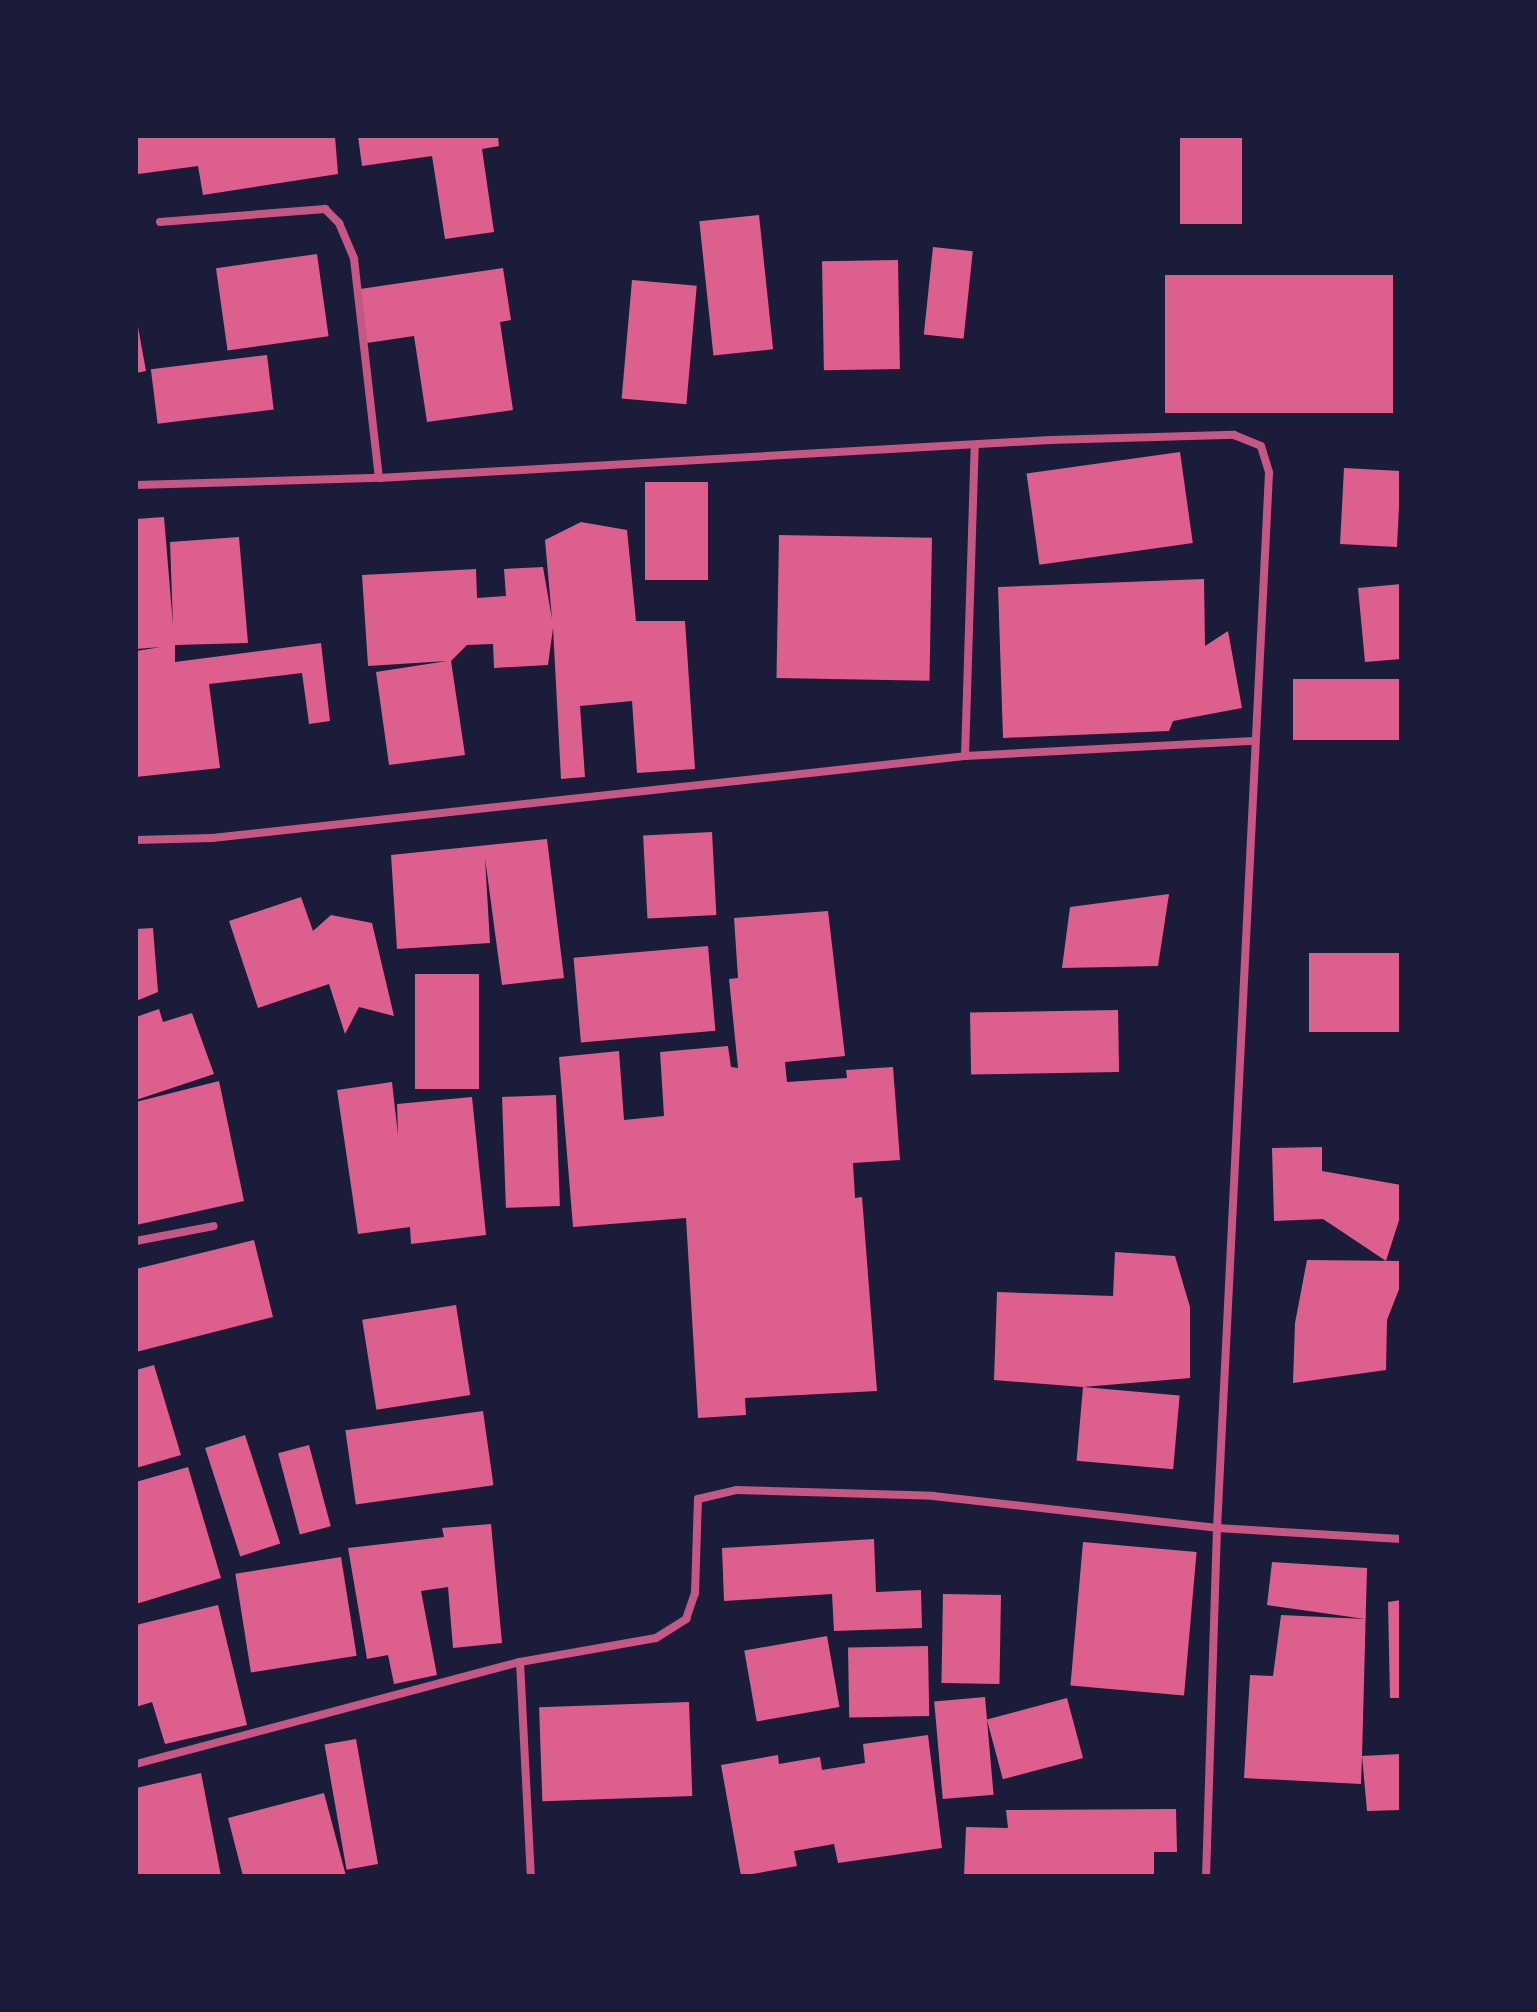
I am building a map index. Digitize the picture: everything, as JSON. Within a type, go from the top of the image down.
[{"type":"street","points":[[160,222],[325,209],[339,223],[354,259],[379,478]]},
{"type":"street","points":[[136,485],[379,478],[1234,435],[1261,446],[1269,473],[1217,1528],[1206,1876]]},
{"type":"street","points":[[965,756],[975,446]]},
{"type":"street","points":[[136,840],[212,838],[965,756],[1254,741]]},
{"type":"street","points":[[136,1241],[214,1226]]},
{"type":"street","points":[[136,1764],[520,1662],[656,1638],[686,1619],[695,1593],[695,1507],[698,1499],[736,1490],[933,1496],[1217,1528],[1401,1539]]},
{"type":"street","points":[[520,1662],[531,1876]]},
{"type":"building","points":[[136,136],[335,136],[338,174],[203,195],[198,166],[138,174]]},
{"type":"building","points":[[358,136],[498,136],[499,146],[482,149],[494,232],[445,239],[432,156],[362,166]]},
{"type":"building","points":[[1180,136],[1242,136],[1242,224],[1180,224]]},
{"type":"building","points":[[759,215],[773,349],[713,356],[699,221]]},
{"type":"building","points":[[933,247],[973,251],[964,339],[924,335]]},
{"type":"building","points":[[317,254],[329,336],[228,350],[216,268]]},
{"type":"building","points":[[898,260],[900,369],[824,370],[822,261]]},
{"type":"building","points":[[503,268],[511,320],[500,322],[513,410],[427,422],[414,336],[367,343],[360,289]]},
{"type":"building","points":[[1165,275],[1393,275],[1393,413],[1165,413]]},
{"type":"building","points":[[632,280],[697,286],[686,404],[622,399]]},
{"type":"building","points":[[136,316],[146,371],[136,373]]},
{"type":"building","points":[[267,355],[274,410],[158,424],[151,369]]},
{"type":"building","points":[[1180,452],[1193,543],[1039,565],[1027,474]]},
{"type":"building","points":[[1344,468],[1401,471],[1397,547],[1340,544]]},
{"type":"building","points":[[645,482],[708,482],[708,580],[645,580]]},
{"type":"building","points":[[164,517],[173,625],[170,542],[239,537],[248,643],[175,645],[175,662],[321,643],[330,721],[309,724],[302,673],[209,684],[220,768],[136,777],[136,651],[161,647],[136,649],[136,519]]},
{"type":"building","points":[[581,522],[627,530],[636,621],[685,621],[695,769],[637,773],[632,701],[580,706],[585,777],[561,779],[553,628],[548,665],[494,668],[493,644],[467,645],[451,661],[465,755],[389,765],[376,672],[447,661],[368,666],[362,575],[476,569],[477,598],[506,596],[504,569],[543,567],[552,619],[545,540]]},
{"type":"building","points":[[779,535],[932,538],[929,681],[777,678]]},
{"type":"building","points":[[1204,579],[1205,646],[1228,631],[1242,708],[1173,721],[1169,731],[1003,738],[998,587]]},
{"type":"building","points":[[1401,584],[1401,659],[1365,662],[1358,588]]},
{"type":"building","points":[[1293,679],[1401,679],[1401,740],[1293,740]]},
{"type":"building","points":[[712,832],[716,915],[647,918],[643,836]]},
{"type":"building","points":[[547,839],[564,978],[502,985],[485,858],[490,943],[397,949],[391,855]]},
{"type":"building","points":[[1169,894],[1158,966],[1062,968],[1070,907]]},
{"type":"building","points":[[301,897],[313,931],[331,915],[372,923],[394,1016],[359,1007],[345,1034],[329,984],[258,1008],[229,921]]},
{"type":"building","points":[[828,911],[845,1056],[785,1062],[787,1082],[847,1078],[846,1070],[893,1067],[900,1160],[853,1163],[855,1198],[862,1197],[877,1391],[745,1398],[746,1415],[698,1418],[686,1218],[573,1227],[559,1057],[619,1051],[624,1120],[664,1116],[660,1052],[728,1046],[731,1067],[738,1068],[729,979],[738,978],[734,918]]},
{"type":"building","points":[[153,928],[158,992],[136,1001],[136,929]]},
{"type":"building","points":[[708,946],[715,1031],[581,1042],[574,958]]},
{"type":"building","points":[[1309,953],[1401,953],[1401,1032],[1309,1032]]},
{"type":"building","points":[[415,974],[479,974],[479,1089],[415,1089]]},
{"type":"building","points":[[159,1009],[163,1022],[192,1013],[214,1074],[136,1100],[136,1017]]},
{"type":"building","points":[[1118,1010],[1119,1072],[971,1075],[970,1013]]},
{"type":"building","points":[[219,1081],[244,1201],[136,1225],[136,1102]]},
{"type":"building","points":[[392,1082],[398,1135],[397,1104],[472,1097],[486,1235],[411,1244],[410,1227],[358,1234],[337,1090]]},
{"type":"building","points":[[556,1095],[560,1206],[506,1208],[502,1097]]},
{"type":"building","points":[[1322,1147],[1322,1171],[1401,1185],[1401,1214],[1386,1261],[1323,1219],[1274,1221],[1272,1148]]},
{"type":"building","points":[[254,1240],[273,1317],[136,1352],[136,1269]]},
{"type":"building","points":[[1115,1252],[1175,1256],[1190,1307],[1190,1378],[1083,1387],[994,1380],[997,1292],[1113,1296]]},
{"type":"building","points":[[1307,1260],[1401,1261],[1401,1284],[1387,1320],[1386,1370],[1293,1383],[1295,1323]]},
{"type":"building","points":[[456,1305],[470,1395],[376,1410],[362,1320]]},
{"type":"building","points":[[154,1365],[181,1455],[136,1468],[136,1370]]},
{"type":"building","points":[[1083,1387],[1180,1395],[1173,1469],[1077,1461]]},
{"type":"building","points":[[483,1411],[493,1485],[356,1505],[345,1430]]},
{"type":"building","points":[[245,1435],[280,1543],[240,1556],[205,1448]]},
{"type":"building","points":[[309,1445],[331,1526],[300,1534],[278,1453]]},
{"type":"building","points":[[188,1467],[221,1578],[136,1604],[136,1482]]},
{"type":"building","points":[[491,1524],[502,1643],[453,1648],[448,1587],[421,1591],[437,1675],[394,1684],[388,1655],[367,1659],[348,1548],[444,1537],[442,1528]]},
{"type":"building","points":[[874,1539],[876,1592],[921,1590],[922,1628],[834,1631],[832,1594],[724,1601],[722,1548]]},
{"type":"building","points":[[1083,1542],[1197,1552],[1184,1695],[1070,1685]]},
{"type":"building","points":[[341,1557],[357,1656],[251,1673],[235,1574]]},
{"type":"building","points":[[1272,1562],[1367,1568],[1361,1784],[1244,1778],[1250,1675],[1273,1676],[1281,1615],[1365,1619],[1267,1605]]},
{"type":"building","points":[[943,1594],[1001,1595],[999,1684],[941,1683]]},
{"type":"building","points":[[1401,1600],[1401,1698],[1390,1698],[1388,1602]]},
{"type":"building","points":[[218,1605],[247,1725],[165,1744],[152,1702],[136,1707],[136,1625]]},
{"type":"building","points":[[827,1636],[840,1707],[757,1721],[744,1651]]},
{"type":"building","points":[[928,1646],[929,1716],[849,1717],[848,1647]]},
{"type":"building","points":[[985,1697],[994,1795],[943,1799],[934,1701]]},
{"type":"building","points":[[1067,1698],[1083,1758],[1003,1779],[987,1719]]},
{"type":"building","points":[[689,1702],[692,1796],[542,1801],[539,1707]]},
{"type":"building","points":[[928,1735],[942,1848],[838,1863],[834,1844],[794,1851],[797,1866],[741,1876],[721,1765],[778,1755],[779,1764],[820,1757],[822,1770],[865,1763],[863,1744]]},
{"type":"building","points":[[356,1739],[378,1864],[347,1870],[324,1745]]},
{"type":"building","points":[[1401,1754],[1401,1810],[1367,1811],[1362,1756]]},
{"type":"building","points":[[201,1773],[221,1876],[136,1876],[136,1788]]},
{"type":"building","points":[[324,1793],[346,1876],[243,1876],[228,1818]]},
{"type":"building","points":[[1176,1809],[1177,1852],[1154,1852],[1154,1876],[964,1876],[966,1827],[1008,1828],[1006,1810]]}]
